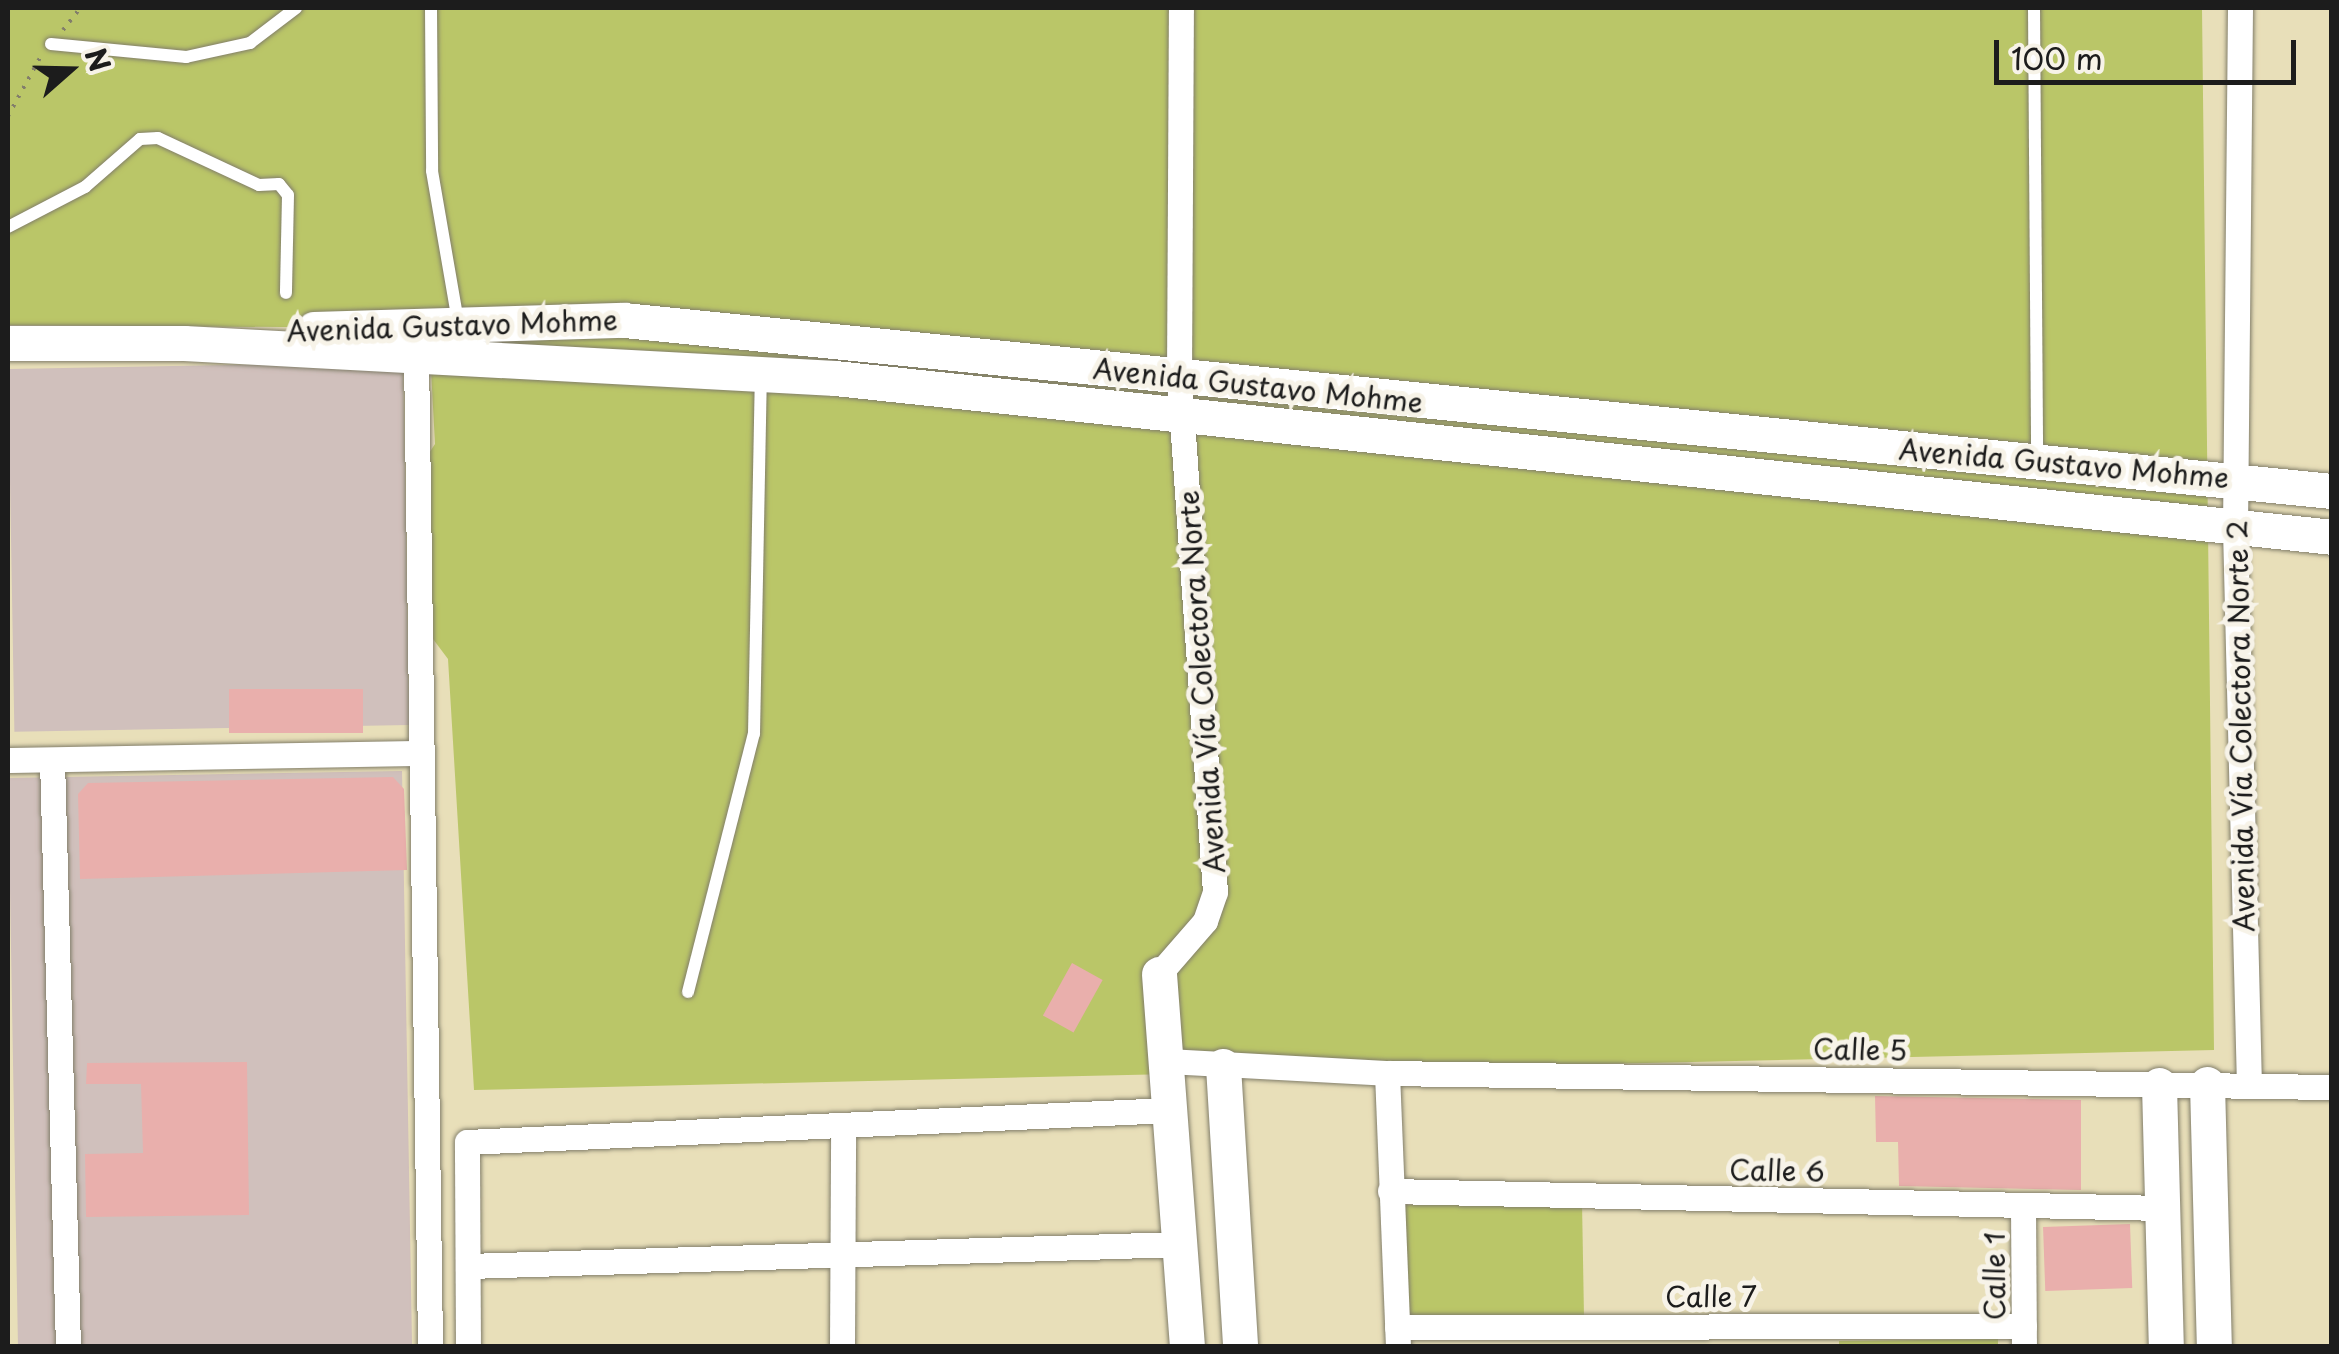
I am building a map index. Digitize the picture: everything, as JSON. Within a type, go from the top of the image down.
[{"type":"street","points":[[1178,365],[1181,8]]},
{"type":"street","name":"Avenida Vía Colectora Norte 2","points":[[2240,8],[2235,528],[2248,1085]]},
{"type":"street","name":"Avenida Gustavo Mohme","points":[[184,343],[458,324],[624,320],[1178,365],[2332,491]]},
{"type":"street","name":"Avenida Gustavo Mohme","points":[[8,344],[184,343],[761,374],[2332,538]]},
{"type":"street","points":[[416,354],[417,753],[430,1346]]},
{"type":"street","name":"Avenida Vía Colectora Norte","points":[[1178,365],[1216,892],[1205,921],[1159,974],[1186,1346]]},
{"type":"street","points":[[8,760],[417,753]]},
{"type":"street","points":[[52,760],[68,1346]]},
{"type":"street","name":"Calle 5","points":[[1166,1061],[1387,1073],[2332,1087]]},
{"type":"street","points":[[1224,1066],[1240,1346]]},
{"type":"street","points":[[1387,1073],[1397,1337]]},
{"type":"street","points":[[2159,1084],[2166,1346]]},
{"type":"street","points":[[2207,1084],[2214,1346]]},
{"type":"street","points":[[468,1346],[467,1142],[1170,1110]]},
{"type":"street","points":[[842,1346],[843,1125]]},
{"type":"street","name":"Calle 6","points":[[1390,1191],[2163,1208]]},
{"type":"street","name":"Calle 1","points":[[2024,1206],[2024,1336]]},
{"type":"street","points":[[468,1266],[842,1250],[1178,1244]]},
{"type":"street","name":"Calle 7","points":[[1397,1337],[2024,1336]]},
{"type":"lane","points":[[51,44],[204,54],[250,43],[296,8]]},
{"type":"lane","points":[[431,8],[432,172],[458,324]]},
{"type":"lane","points":[[2034,8],[2037,460]]},
{"type":"lane","points":[[8,227],[85,187],[140,139],[158,138],[258,185],[279,184],[288,194],[286,293]]},
{"type":"lane","points":[[688,992],[754,734],[761,374]]},
{"type":"path","points":[[8,116],[18,82],[80,8]]},
{"type":"shaded area","points":[[403,362],[409,725],[14,732],[8,369]]},
{"type":"shaded area","points":[[402,771],[412,1346],[18,1346],[8,778]]},
{"type":"green space","points":[[8,8],[2202,8],[2214,1050],[474,1090],[448,659],[433,639],[422,579],[422,464],[435,444],[430,351],[404,328],[8,325]]},
{"type":"green space","points":[[1582,1202],[1584,1317],[1404,1320],[1402,1205]]},
{"type":"green space","points":[[1998,1339],[1998,1346],[1839,1346],[1839,1341]]},
{"type":"building","points":[[229,689],[363,689],[363,733],[229,733]]},
{"type":"building","points":[[393,777],[404,789],[407,870],[80,879],[78,794],[88,783]]},
{"type":"building","points":[[1072,963],[1103,980],[1074,1032],[1043,1015]]},
{"type":"building","points":[[247,1062],[249,1215],[86,1217],[85,1154],[143,1153],[141,1084],[86,1084],[87,1063]]},
{"type":"building","points":[[1875,1096],[2081,1100],[2081,1190],[1899,1186],[1898,1142],[1876,1142]]},
{"type":"building","points":[[2130,1224],[2132,1288],[2045,1291],[2043,1227]]}]
